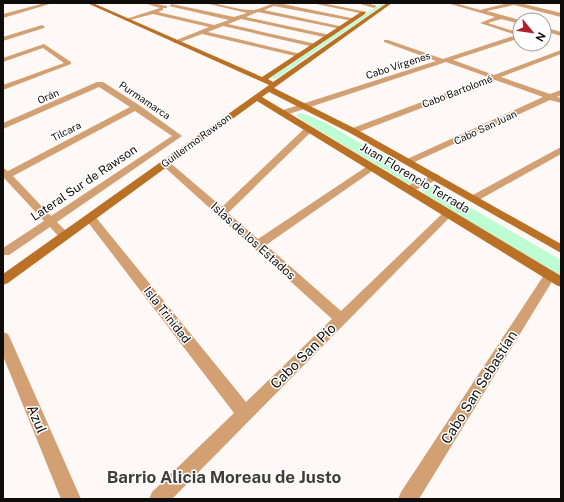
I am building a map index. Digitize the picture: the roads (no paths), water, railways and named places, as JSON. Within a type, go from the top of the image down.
[{"type":"street","points":[[3,16],[46,3]]},
{"type":"street","name":"Juan Florencio Terrada","points":[[92,3],[262,80],[302,106],[353,131],[561,249]]},
{"type":"street","points":[[146,3],[237,18],[328,36]]},
{"type":"street","points":[[128,20],[181,3]]},
{"type":"street","points":[[208,3],[256,9],[341,28]]},
{"type":"street","points":[[314,3],[364,12]]},
{"type":"street","points":[[359,3],[376,4]]},
{"type":"street","name":"Guillermo Rawson","points":[[3,280],[271,86],[390,3]]},
{"type":"street","points":[[449,3],[512,20]]},
{"type":"street","points":[[480,12],[514,3],[561,15]]},
{"type":"street","points":[[176,42],[256,9],[273,4],[353,20]]},
{"type":"street","points":[[262,80],[376,4]]},
{"type":"street","points":[[153,12],[215,27]]},
{"type":"street","points":[[500,17],[483,23],[512,32]]},
{"type":"street","points":[[222,24],[314,45]]},
{"type":"street","points":[[3,39],[42,27]]},
{"type":"street","points":[[202,32],[299,55]]},
{"type":"street","name":"Cabo Vírgenes","points":[[282,113],[512,38]]},
{"type":"street","points":[[386,41],[494,77],[561,102]]},
{"type":"street","points":[[3,60],[44,46],[69,63],[3,88]]},
{"type":"street","name":"Cabo Bartolomé","points":[[353,131],[561,52]]},
{"type":"street","name":"Purmamarca","points":[[100,84],[178,136]]},
{"type":"street","name":"Orán","points":[[3,126],[100,84]]},
{"type":"street","name":"Cabo San Juan","points":[[408,162],[561,92]]},
{"type":"street","name":"Juan Florencio Terrada","points":[[256,97],[556,278]]},
{"type":"street","name":"Tilcara","points":[[5,173],[136,107]]},
{"type":"street","points":[[222,214],[310,129]]},
{"type":"street","name":"Lateral Sur de Rawson","points":[[5,252],[178,136]]},
{"type":"street","points":[[473,199],[561,150]]},
{"type":"street","name":"Islas de los Estados","points":[[165,163],[341,319]]},
{"type":"street","points":[[258,245],[372,167]]},
{"type":"street","points":[[5,173],[64,235]]},
{"type":"street","points":[[409,190],[435,177]]},
{"type":"street","name":"Cabo San Pío","points":[[159,499],[449,213]]},
{"type":"street","name":"Isla Trinidad","points":[[90,217],[245,414]]},
{"type":"street","name":"Cabo San Sebastían","points":[[408,499],[556,278]]},
{"type":"street","name":"Azul","points":[[3,338],[71,499]]},
{"type":"district","name":"Barrio Alicia Moreau de Justo","points":[[224,477]]}]
